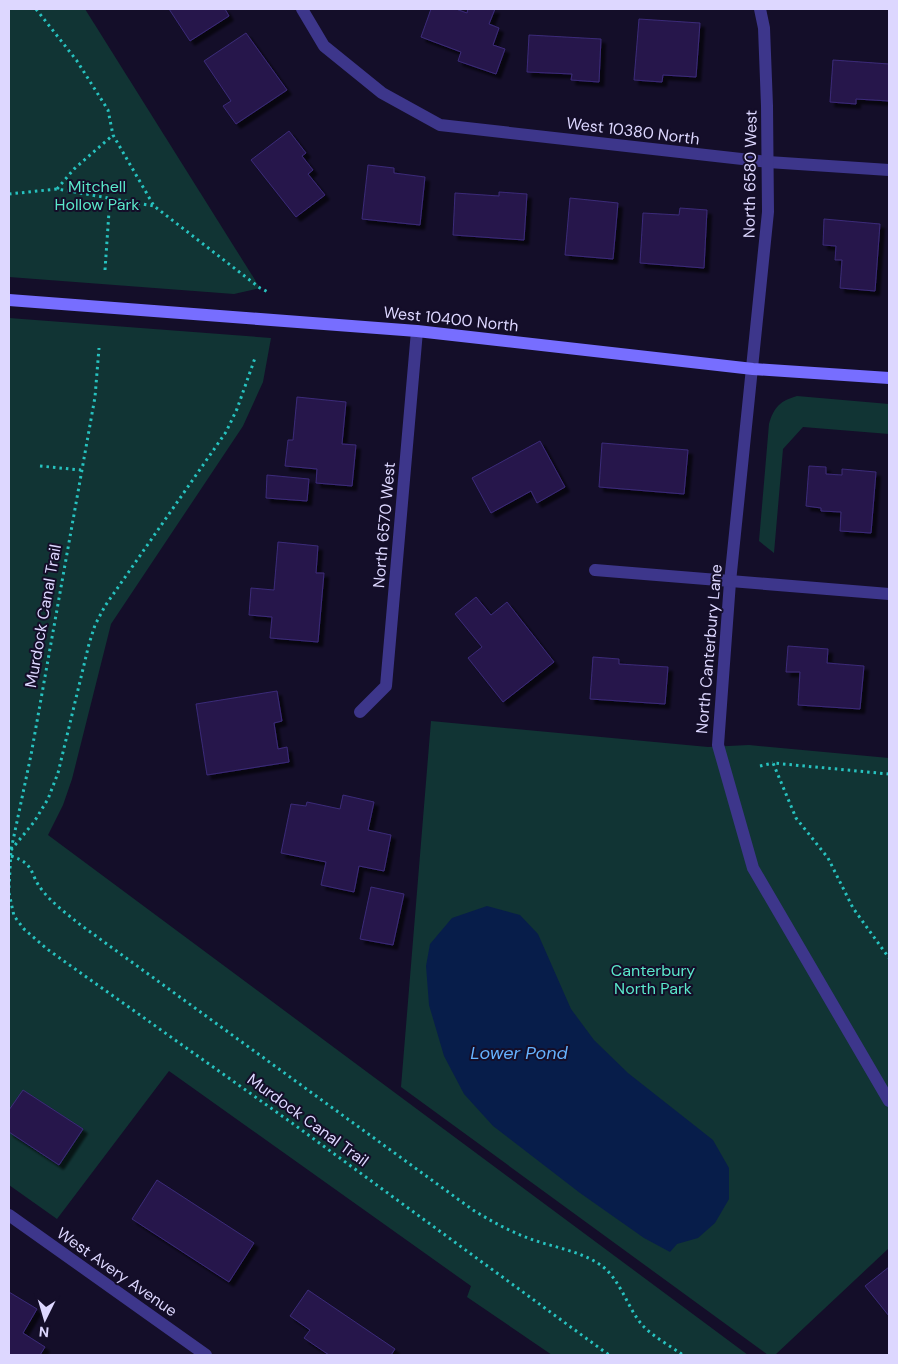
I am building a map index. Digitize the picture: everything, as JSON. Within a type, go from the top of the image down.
[{"type":"street","name":"West 10380 North","points":[[302,9],[324,46],[382,93],[440,125],[768,162],[889,170]]},
{"type":"street","name":"North 6580 West","points":[[753,369],[768,212],[764,28],[760,9]]},
{"type":"street","name":"West 10400 North","points":[[9,300],[417,331],[753,369],[889,378]]},
{"type":"street","name":"North 6570 West","points":[[360,712],[386,686],[417,331]]},
{"type":"street","name":"North Canterbury Lane","points":[[753,369],[730,582],[718,746],[753,868],[889,1100]]},
{"type":"street","points":[[595,570],[889,594]]},
{"type":"street","name":"West Avery Avenue","points":[[9,1215],[206,1355]]},
{"type":"path","points":[[36,9],[76,62],[108,110],[113,136],[154,206],[260,288],[270,293]]},
{"type":"path","points":[[57,189],[74,169],[113,136]]},
{"type":"path","points":[[9,194],[57,189],[154,206]]},
{"type":"path","points":[[105,270],[110,197]]},
{"type":"path","name":"Murdock Canal Trail","points":[[9,888],[11,850],[31,755],[95,397],[100,348]]},
{"type":"path","points":[[11,850],[34,822],[48,799],[58,773],[95,625],[105,606],[226,432],[238,410],[256,358]]},
{"type":"path","points":[[40,466],[81,470]]},
{"type":"path","points":[[773,764],[796,818],[828,858],[852,908],[889,958]]},
{"type":"path","points":[[760,766],[773,764],[889,774]]},
{"type":"path","points":[[11,856],[23,860],[32,872],[40,889],[78,923],[474,1210],[528,1238],[568,1250],[600,1264],[620,1288],[632,1310],[644,1326],[683,1355]]},
{"type":"path","name":"Murdock Canal Trail","points":[[9,893],[14,916],[24,929],[47,949],[292,1123],[609,1355]]},
{"type":"green space","name":"Mitchell Hollow Park","points":[[9,9],[85,9],[260,288],[234,294],[9,277]]},
{"type":"green space","points":[[9,318],[271,338],[263,382],[243,426],[111,624],[72,779],[63,805],[48,835],[748,1355],[552,1355],[467,1297],[471,1286],[169,1071],[57,1219],[9,1185]]},
{"type":"green space","points":[[797,396],[889,404],[889,434],[803,427],[783,449],[774,553],[759,541],[769,424],[773,413],[782,403]]},
{"type":"green space","name":"Canterbury North Park","points":[[431,721],[708,747],[749,745],[889,758],[889,1248],[775,1355],[768,1355],[401,1087]]},
{"type":"water","name":"Lower Pond","points":[[487,906],[520,915],[538,934],[571,1009],[594,1040],[628,1073],[713,1140],[729,1168],[729,1199],[715,1223],[698,1238],[677,1244],[670,1252],[644,1238],[580,1193],[493,1126],[464,1094],[444,1056],[429,1005],[426,966],[430,944],[452,918]]},
{"type":"building","points":[[169,9],[225,9],[229,16],[190,41]]},
{"type":"building","points":[[431,9],[456,9],[467,13],[468,9],[495,9],[489,24],[499,28],[493,45],[505,49],[496,74],[458,61],[461,52],[421,37]]},
{"type":"building","points":[[639,19],[700,23],[696,77],[663,75],[662,82],[634,80]]},
{"type":"building","points":[[246,33],[287,90],[236,124],[223,106],[231,101],[204,61]]},
{"type":"building","points":[[529,35],[601,39],[599,82],[571,80],[572,74],[527,72]]},
{"type":"building","points":[[833,60],[889,64],[889,101],[856,99],[856,104],[830,102]]},
{"type":"building","points":[[289,131],[306,153],[302,156],[313,170],[308,174],[325,195],[296,217],[251,160]]},
{"type":"building","points":[[368,165],[394,168],[394,173],[425,177],[420,225],[362,219]]},
{"type":"building","points":[[499,192],[527,194],[524,240],[453,235],[455,193],[499,196]]},
{"type":"building","points":[[570,198],[618,203],[613,259],[565,255]]},
{"type":"building","points":[[680,208],[707,210],[704,268],[640,263],[643,213],[679,215]]},
{"type":"building","points":[[824,219],[880,224],[875,291],[840,288],[842,260],[835,260],[836,246],[823,245]]},
{"type":"building","points":[[297,397],[346,402],[342,444],[356,445],[352,486],[316,483],[317,469],[285,466],[288,440],[293,440]]},
{"type":"building","points":[[540,441],[565,487],[537,503],[531,491],[491,513],[472,478]]},
{"type":"building","points":[[602,443],[688,450],[684,494],[599,487]]},
{"type":"building","points":[[809,466],[826,467],[826,474],[842,475],[842,469],[876,472],[871,533],[840,531],[841,512],[821,511],[821,508],[806,506]]},
{"type":"building","points":[[267,475],[309,479],[307,501],[266,498]]},
{"type":"building","points":[[278,542],[318,546],[316,573],[324,573],[318,642],[270,638],[272,617],[249,615],[251,588],[274,590]]},
{"type":"building","points":[[476,597],[491,615],[507,602],[554,662],[503,702],[468,658],[482,647],[455,614]]},
{"type":"building","points":[[788,646],[828,649],[827,663],[864,666],[860,709],[798,705],[800,672],[786,672]]},
{"type":"building","points":[[593,657],[619,659],[619,664],[668,667],[665,704],[590,699]]},
{"type":"building","points":[[277,691],[282,721],[274,723],[278,749],[287,747],[289,762],[207,775],[196,704]]},
{"type":"building","points":[[343,795],[374,802],[368,830],[391,835],[384,871],[359,866],[354,892],[321,885],[326,862],[281,853],[291,804],[306,806],[307,802],[340,809]]},
{"type":"building","points":[[371,887],[404,894],[393,945],[360,939]]},
{"type":"building","points":[[23,1090],[83,1129],[59,1165],[9,1132],[9,1110]]},
{"type":"building","points":[[157,1180],[254,1243],[229,1282],[132,1219]]},
{"type":"building","points":[[889,1267],[889,1316],[865,1286]]},
{"type":"building","points":[[308,1290],[395,1349],[391,1355],[329,1355],[304,1338],[310,1330],[290,1316]]},
{"type":"building","points":[[9,1292],[37,1309],[23,1333],[45,1347],[40,1355],[9,1355]]}]
